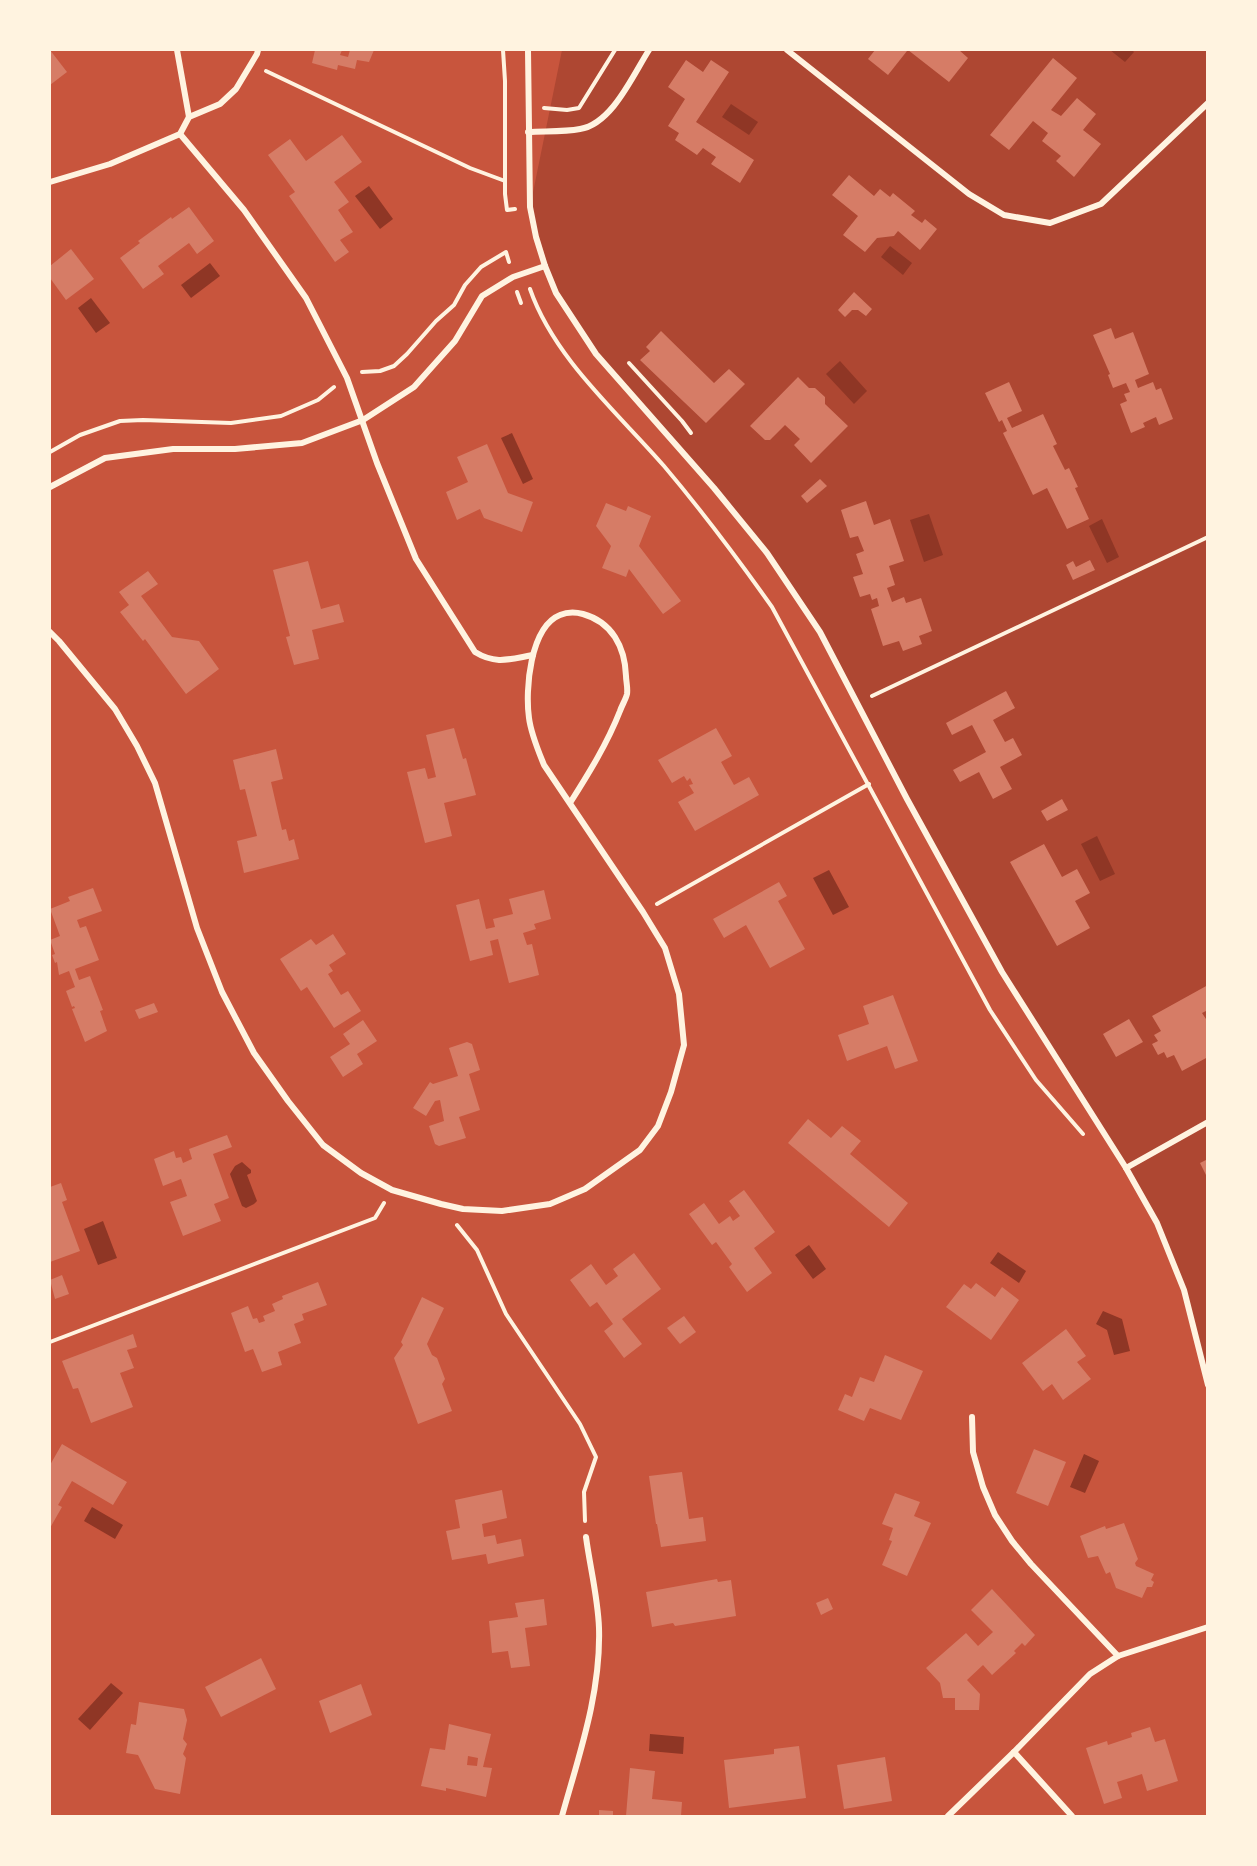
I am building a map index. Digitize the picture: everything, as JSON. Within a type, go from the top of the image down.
[{"type":"street","points":[[50,182],[110,164],[180,134],[189,117],[177,50]]},
{"type":"street","points":[[189,117],[220,104],[236,89],[258,50]]},
{"type":"street","points":[[528,50],[530,207],[545,266],[567,312],[596,354],[714,488],[767,553],[820,632],[907,799],[1002,972],[1126,1168],[1157,1223],[1184,1290],[1208,1385]]},
{"type":"street","points":[[528,132],[581,129],[598,123],[615,105],[649,50]]},
{"type":"street","points":[[787,50],[969,194],[1004,215],[1050,223],[1101,204],[1208,103]]},
{"type":"street","points":[[180,134],[244,210],[306,298],[347,378],[377,463],[416,559],[475,652],[486,659],[498,661],[533,655]]},
{"type":"street","points":[[50,487],[105,458],[173,449],[235,449],[302,443],[363,420],[414,387],[455,341],[482,296],[513,277],[545,266]]},
{"type":"street","points":[[50,632],[116,709],[155,783],[196,928],[222,992],[254,1053],[323,1145],[361,1173],[392,1190],[463,1209],[502,1211],[550,1204],[585,1189],[640,1150],[658,1126],[671,1092],[684,1045],[679,994],[665,948],[544,765],[529,718],[528,690],[533,655],[541,633],[548,623],[561,615],[577,612],[602,621],[613,633],[625,660],[627,693],[601,752],[570,803]]},
{"type":"street","points":[[1126,1168],[1208,1122]]},
{"type":"street","points":[[972,1417],[973,1452],[983,1487],[995,1515],[1031,1564],[1118,1656]]},
{"type":"street","points":[[562,1816],[592,1707],[598,1668],[599,1627],[586,1537]]},
{"type":"street","points":[[948,1816],[1090,1674],[1118,1656],[1208,1627]]},
{"type":"street","points":[[1014,1752],[1072,1816]]},
{"type":"path","points":[[503,50],[506,81],[507,210]]},
{"type":"path","points":[[544,108],[567,110],[579,108],[615,50]]},
{"type":"path","points":[[260,77],[264,70],[470,168],[505,181]]},
{"type":"path","points":[[50,452],[80,435],[120,422],[143,420],[231,423],[281,416],[318,400],[347,378],[361,372],[380,371],[394,366],[454,305],[465,285],[481,267],[506,252],[521,303]]},
{"type":"path","points":[[534,299],[550,330],[589,385],[675,479],[742,564],[772,607],[990,1010],[1036,1080],[1085,1136]]},
{"type":"path","points":[[858,703],[1208,537]]},
{"type":"path","points":[[643,912],[869,784]]},
{"type":"path","points":[[50,1342],[375,1218],[392,1190]]},
{"type":"path","points":[[441,1204],[477,1251],[506,1314],[580,1424],[596,1457],[584,1492],[586,1537]]},
{"type":"shaded area","points":[[562,50],[1207,50],[1207,1385],[1184,1290],[1157,1223],[1002,972],[820,632],[767,553],[596,354],[556,293],[530,207]]},
{"type":"shaded area","points":[[1110,50],[1132,50],[1134,52],[1125,62]]},
{"type":"shaded area","points":[[731,104],[758,122],[749,135],[722,117]]},
{"type":"shaded area","points":[[369,186],[393,219],[380,229],[355,196]]},
{"type":"shaded area","points":[[890,246],[912,263],[903,275],[881,257]]},
{"type":"shaded area","points":[[210,263],[220,276],[191,298],[181,285]]},
{"type":"shaded area","points":[[91,298],[110,323],[96,333],[78,308]]},
{"type":"shaded area","points":[[840,361],[867,391],[854,404],[826,374]]},
{"type":"shaded area","points":[[512,433],[533,479],[523,484],[501,438]]},
{"type":"shaded area","points":[[929,514],[943,555],[924,562],[910,520]]},
{"type":"shaded area","points":[[1102,519],[1119,557],[1107,563],[1089,526]]},
{"type":"shaded area","points":[[1097,836],[1115,874],[1100,881],[1081,844]]},
{"type":"shaded area","points":[[829,870],[849,907],[833,915],[813,878]]},
{"type":"shaded area","points":[[242,1162],[251,1170],[251,1173],[247,1175],[257,1201],[246,1208],[242,1206],[230,1174],[235,1166]]},
{"type":"shaded area","points":[[103,1221],[117,1258],[98,1265],[84,1229]]},
{"type":"shaded area","points":[[809,1245],[826,1269],[813,1279],[795,1255]]},
{"type":"shaded area","points":[[998,1252],[1026,1271],[1019,1283],[990,1263]]},
{"type":"shaded area","points":[[1103,1311],[1122,1319],[1130,1351],[1114,1355],[1107,1330],[1096,1324]]},
{"type":"shaded area","points":[[1084,1454],[1099,1461],[1085,1493],[1070,1487]]},
{"type":"shaded area","points":[[92,1507],[123,1525],[115,1539],[84,1521]]},
{"type":"shaded area","points":[[111,1683],[123,1693],[90,1730],[78,1719]]},
{"type":"shaded area","points":[[650,1734],[684,1737],[683,1754],[649,1751]]},
{"type":"building","points":[[50,50],[67,72],[50,85]]},
{"type":"building","points":[[315,50],[342,50],[340,55],[348,57],[350,50],[374,50],[369,62],[357,60],[355,69],[338,65],[337,70],[312,63]]},
{"type":"building","points":[[875,50],[907,51],[888,75],[868,59]]},
{"type":"building","points":[[908,50],[959,50],[968,58],[949,82]]},
{"type":"building","points":[[1053,58],[1077,78],[1051,110],[1061,116],[1077,98],[1096,114],[1083,130],[1101,144],[1074,177],[1056,161],[1061,156],[1042,141],[1048,133],[1033,121],[1009,150],[990,135]]},
{"type":"building","points":[[686,60],[703,72],[711,60],[729,72],[696,122],[754,160],[740,183],[711,164],[716,157],[703,148],[697,155],[675,140],[679,133],[668,126],[685,99],[668,87]]},
{"type":"building","points":[[342,135],[362,162],[334,182],[349,202],[338,210],[353,232],[340,240],[349,252],[335,262],[289,196],[295,192],[268,155],[290,139],[306,161]]},
{"type":"building","points":[[849,175],[874,196],[880,189],[890,197],[893,193],[915,211],[911,215],[922,223],[925,219],[937,229],[920,250],[898,231],[894,236],[877,238],[865,252],[843,235],[858,216],[832,195]]},
{"type":"building","points":[[189,207],[214,241],[197,254],[189,243],[158,266],[164,274],[143,289],[120,258],[140,243],[138,241]]},
{"type":"building","points":[[71,249],[94,279],[66,300],[50,278],[50,266]]},
{"type":"building","points":[[854,292],[872,309],[866,316],[858,310],[852,310],[845,317],[838,310]]},
{"type":"building","points":[[1111,328],[1115,339],[1133,332],[1149,374],[1135,380],[1138,388],[1153,382],[1156,390],[1161,388],[1173,419],[1159,425],[1156,417],[1143,423],[1145,427],[1131,433],[1120,404],[1127,401],[1124,394],[1130,392],[1126,383],[1113,388],[1108,375],[1110,374],[1093,335]]},
{"type":"building","points":[[661,331],[714,383],[729,369],[745,384],[706,423],[640,360],[650,351],[646,347]]},
{"type":"building","points":[[798,377],[809,388],[815,388],[825,397],[825,404],[848,426],[811,463],[794,445],[800,439],[785,425],[770,440],[765,440],[750,426]]},
{"type":"building","points":[[1009,382],[1022,411],[1007,418],[1012,428],[1043,414],[1057,444],[1053,446],[1065,470],[1069,468],[1089,519],[1067,529],[1047,488],[1033,495],[1003,433],[1007,431],[1002,420],[999,422],[985,393]]},
{"type":"building","points":[[487,444],[508,493],[533,502],[522,532],[484,518],[480,509],[457,520],[446,492],[468,482],[457,457]]},
{"type":"building","points":[[820,479],[827,486],[807,503],[801,496]]},
{"type":"building","points":[[866,501],[874,525],[890,519],[904,561],[889,566],[895,585],[887,588],[892,602],[904,597],[906,603],[921,598],[932,631],[919,636],[922,644],[903,651],[899,641],[883,646],[871,609],[879,606],[877,598],[872,600],[870,594],[860,597],[853,577],[863,574],[856,554],[864,551],[858,536],[850,538],[841,510]]},
{"type":"building","points":[[606,503],[626,511],[628,506],[651,516],[639,546],[681,601],[663,614],[629,569],[626,577],[602,568],[611,546],[596,526]]},
{"type":"building","points":[[1090,560],[1095,570],[1073,580],[1066,565],[1073,561],[1076,567]]},
{"type":"building","points":[[308,561],[321,609],[339,604],[344,622],[312,630],[319,659],[294,665],[286,637],[290,636],[273,570]]},
{"type":"building","points":[[148,571],[158,584],[141,596],[172,637],[199,641],[219,669],[186,694],[145,639],[143,641],[120,612],[129,605],[119,592]]},
{"type":"building","points":[[1006,691],[1015,708],[993,720],[1005,742],[1013,738],[1022,755],[1000,767],[1012,789],[993,799],[979,772],[960,782],[953,770],[986,752],[972,725],[952,735],[946,723]]},
{"type":"building","points":[[454,728],[463,759],[466,758],[476,795],[444,803],[452,836],[425,843],[407,772],[425,768],[428,779],[436,777],[426,735]]},
{"type":"building","points":[[716,728],[732,756],[721,762],[734,785],[749,777],[759,795],[695,831],[678,802],[694,793],[689,785],[693,784],[690,778],[687,781],[684,776],[672,783],[658,760]]},
{"type":"building","points":[[276,749],[283,779],[271,782],[282,830],[286,829],[289,841],[294,839],[299,859],[244,873],[237,841],[257,836],[245,789],[240,790],[233,760]]},
{"type":"building","points":[[1062,799],[1068,810],[1047,821],[1041,811]]},
{"type":"building","points":[[1044,844],[1062,877],[1077,869],[1090,893],[1075,901],[1090,928],[1057,946],[1010,862]]},
{"type":"building","points":[[779,882],[787,896],[778,901],[805,949],[770,968],[746,925],[724,938],[713,919]]},
{"type":"building","points":[[93,888],[102,911],[77,920],[80,928],[86,926],[99,960],[75,969],[79,980],[90,976],[103,1010],[100,1011],[107,1031],[85,1042],[72,1009],[75,1008],[72,1007],[66,991],[75,987],[69,971],[59,975],[57,962],[55,963],[52,955],[55,954],[50,940],[60,936],[50,909],[70,901],[68,897]]},
{"type":"building","points":[[544,890],[551,919],[534,924],[536,929],[523,933],[527,945],[532,944],[539,975],[509,983],[498,939],[490,941],[493,955],[470,961],[456,905],[479,899],[486,929],[495,927],[493,919],[513,914],[509,899]]},
{"type":"building","points":[[333,934],[346,954],[329,965],[333,971],[328,974],[341,995],[348,991],[361,1011],[334,1028],[307,987],[301,991],[280,959],[311,939],[316,945]]},
{"type":"building","points":[[1208,985],[1208,1010],[1202,1013],[1208,1022],[1208,1057],[1182,1071],[1174,1055],[1167,1058],[1164,1052],[1158,1055],[1152,1044],[1158,1041],[1154,1035],[1161,1031],[1152,1016]]},
{"type":"building","points":[[893,995],[918,1061],[895,1069],[887,1046],[847,1061],[838,1035],[869,1024],[863,1006]]},
{"type":"building","points":[[154,1003],[158,1012],[139,1019],[135,1010]]},
{"type":"building","points":[[1129,1019],[1143,1042],[1116,1057],[1103,1034]]},
{"type":"building","points":[[363,1020],[377,1041],[357,1054],[363,1064],[343,1077],[330,1057],[350,1044],[343,1034]]},
{"type":"building","points":[[467,1042],[472,1044],[480,1070],[469,1074],[480,1110],[459,1117],[466,1138],[439,1146],[435,1144],[429,1126],[444,1121],[440,1100],[435,1101],[426,1116],[413,1108],[430,1082],[433,1084],[458,1076],[449,1048]]},
{"type":"building","points":[[808,1119],[831,1138],[842,1126],[861,1141],[850,1154],[908,1203],[889,1227],[788,1143]]},
{"type":"building","points":[[227,1135],[232,1147],[213,1154],[229,1198],[214,1204],[221,1221],[183,1236],[170,1202],[187,1196],[181,1179],[163,1186],[154,1159],[174,1151],[176,1158],[181,1157],[183,1163],[192,1159],[189,1149]]},
{"type":"building","points":[[1208,1159],[1208,1179],[1200,1163]]},
{"type":"building","points":[[61,1183],[67,1200],[62,1202],[80,1251],[50,1262],[50,1187]]},
{"type":"building","points":[[744,1190],[775,1232],[754,1248],[772,1273],[747,1292],[729,1267],[732,1264],[716,1242],[712,1245],[689,1214],[704,1203],[719,1224],[730,1216],[733,1221],[740,1216],[729,1201]]},
{"type":"building","points":[[634,1253],[661,1289],[622,1319],[642,1344],[624,1358],[604,1331],[613,1324],[597,1302],[590,1307],[570,1280],[591,1264],[606,1285],[618,1276],[613,1269]]},
{"type":"building","points":[[62,1275],[69,1294],[55,1299],[50,1280]]},
{"type":"building","points":[[318,1282],[327,1305],[302,1314],[304,1320],[294,1324],[301,1343],[278,1352],[282,1365],[262,1372],[253,1349],[245,1352],[231,1313],[248,1306],[253,1319],[257,1318],[259,1323],[265,1321],[263,1316],[275,1311],[272,1304],[283,1299],[282,1296]]},
{"type":"building","points":[[976,1283],[995,1297],[1002,1287],[1019,1300],[991,1340],[946,1307],[964,1284],[971,1289]]},
{"type":"building","points":[[422,1297],[444,1308],[427,1344],[432,1355],[437,1358],[445,1379],[442,1384],[452,1411],[418,1424],[394,1358],[403,1345],[401,1342]]},
{"type":"building","points":[[684,1316],[696,1332],[680,1344],[667,1328]]},
{"type":"building","points":[[1066,1329],[1086,1356],[1077,1362],[1091,1379],[1063,1400],[1052,1384],[1043,1391],[1022,1363]]},
{"type":"building","points":[[133,1334],[137,1347],[127,1350],[134,1368],[120,1373],[133,1407],[91,1423],[78,1388],[73,1389],[62,1361]]},
{"type":"building","points":[[885,1355],[923,1371],[901,1420],[870,1408],[864,1421],[838,1410],[845,1394],[852,1397],[860,1377],[874,1382]]},
{"type":"building","points":[[62,1444],[127,1482],[113,1505],[72,1481],[58,1505],[62,1507],[50,1528],[50,1465]]},
{"type":"building","points":[[1034,1449],[1066,1462],[1048,1506],[1016,1493]]},
{"type":"building","points":[[682,1472],[689,1519],[703,1517],[706,1541],[661,1547],[649,1476]]},
{"type":"building","points":[[502,1490],[507,1518],[482,1524],[484,1537],[495,1535],[497,1544],[521,1539],[524,1556],[488,1564],[486,1554],[452,1560],[446,1531],[460,1528],[455,1500]]},
{"type":"building","points":[[895,1493],[920,1502],[914,1516],[931,1523],[907,1576],[882,1565],[892,1541],[889,1540],[893,1528],[882,1524]]},
{"type":"building","points":[[1124,1523],[1138,1559],[1136,1566],[1154,1574],[1151,1580],[1154,1582],[1152,1587],[1147,1587],[1142,1598],[1116,1588],[1110,1572],[1106,1574],[1098,1556],[1088,1558],[1080,1536],[1105,1526],[1106,1529]]},
{"type":"building","points":[[717,1579],[718,1582],[731,1580],[736,1616],[675,1626],[673,1623],[652,1627],[646,1592]]},
{"type":"building","points":[[992,1589],[1035,1635],[1025,1646],[1022,1643],[1014,1651],[1016,1653],[992,1675],[983,1665],[967,1680],[980,1694],[979,1710],[955,1710],[955,1698],[943,1698],[940,1683],[926,1668],[966,1633],[978,1646],[993,1632],[971,1610]]},
{"type":"building","points":[[828,1598],[833,1609],[821,1615],[816,1603]]},
{"type":"building","points":[[544,1599],[547,1625],[525,1628],[530,1666],[511,1668],[508,1651],[492,1653],[489,1621],[518,1617],[515,1603]]},
{"type":"building","points":[[261,1658],[276,1689],[221,1717],[205,1687]]},
{"type":"building","points":[[361,1684],[372,1715],[330,1733],[319,1701]]},
{"type":"building","points":[[139,1702],[184,1709],[187,1720],[183,1739],[187,1744],[183,1754],[186,1758],[180,1794],[155,1789],[138,1755],[126,1753],[131,1724],[136,1725]]},
{"type":"building","points":[[449,1724],[491,1734],[483,1767],[492,1768],[486,1797],[446,1788],[446,1791],[421,1786],[430,1748],[445,1750]],"holes":[[[468,1756],[478,1758],[477,1766],[467,1765]]]},
{"type":"building","points":[[1150,1727],[1155,1742],[1165,1739],[1178,1781],[1147,1791],[1142,1774],[1117,1782],[1122,1798],[1104,1804],[1086,1748],[1107,1741],[1108,1745],[1132,1737],[1131,1733]]},
{"type":"building","points":[[799,1746],[806,1798],[729,1808],[724,1760],[774,1754],[774,1749]]},
{"type":"building","points":[[885,1757],[892,1801],[844,1809],[837,1765]]},
{"type":"building","points":[[630,1768],[655,1771],[652,1799],[682,1802],[681,1816],[626,1816]]},
{"type":"building","points":[[599,1810],[613,1811],[613,1816],[599,1816]]}]
